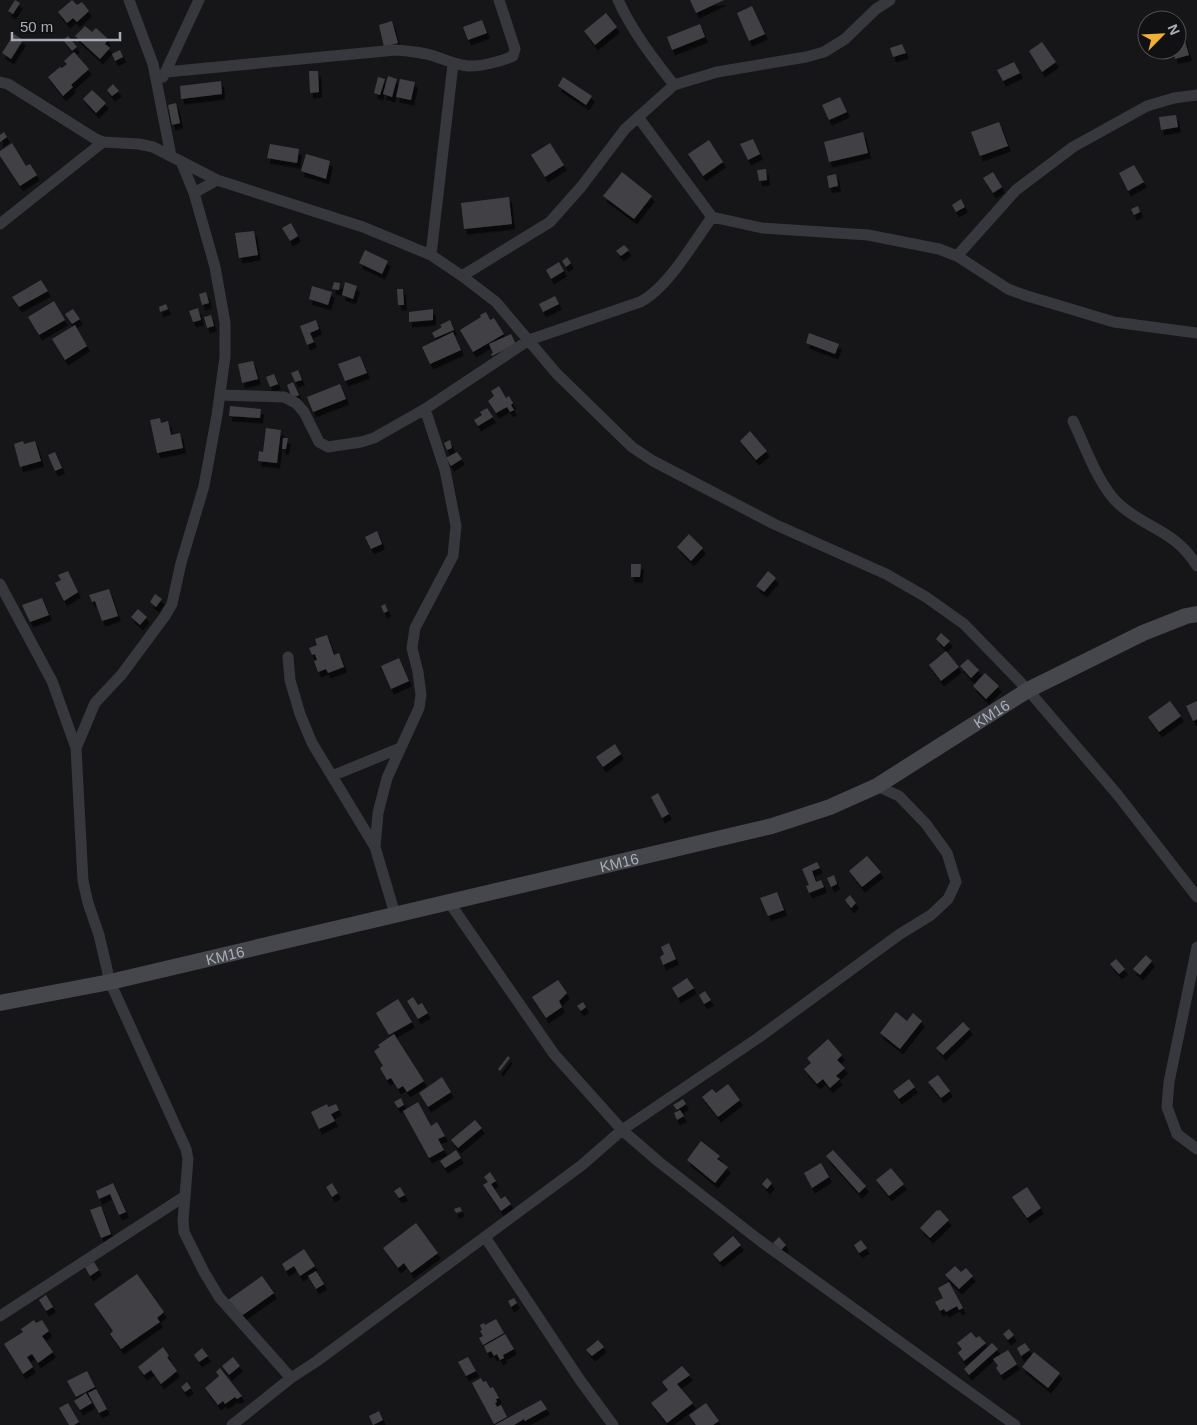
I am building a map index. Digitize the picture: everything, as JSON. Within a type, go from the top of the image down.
[{"type":"street","points":[[76,748],[95,703],[122,674],[166,616],[172,604],[181,563],[204,486],[225,357],[225,323],[215,267],[194,193],[176,158],[153,64],[129,0]]},
{"type":"street","points":[[158,88],[199,0]]},
{"type":"street","points":[[166,72],[396,50],[414,51],[434,56],[453,64],[469,67],[506,60],[513,56],[515,49],[499,0]]},
{"type":"street","points":[[618,0],[642,43],[674,85]]},
{"type":"street","points":[[462,276],[550,222],[581,187],[625,129],[674,85],[716,72],[806,57],[824,52],[845,39],[874,4],[890,0]]},
{"type":"street","points":[[431,255],[453,64]]},
{"type":"street","points":[[0,82],[8,84],[88,135],[103,142],[139,144],[153,147],[217,180],[362,227],[431,255],[462,276],[496,302],[557,374],[632,448],[653,461],[774,524],[886,574],[926,597],[964,624],[1028,690],[1117,794],[1197,897]]},
{"type":"street","points":[[957,256],[1016,190],[1073,147],[1148,106],[1174,98],[1197,96]]},
{"type":"street","points":[[638,117],[712,216],[762,228],[868,235],[939,248],[957,256],[1008,289],[1041,300],[1114,322],[1197,332]]},
{"type":"street","points":[[0,224],[103,142]]},
{"type":"street","points":[[194,193],[217,180]]},
{"type":"street","points":[[220,395],[284,397],[296,403],[304,412],[318,442],[328,447],[374,438],[425,409],[529,340],[650,297],[661,287],[712,216]]},
{"type":"street","points":[[375,847],[378,813],[386,778],[419,708],[421,695],[412,648],[412,638],[453,556],[456,541],[456,526],[448,484],[425,409]]},
{"type":"street","points":[[1073,421],[1107,491],[1131,513],[1177,540],[1190,554],[1197,566]]},
{"type":"street","points":[[0,584],[52,681],[76,748],[83,881],[99,935],[110,982],[186,1149],[188,1159],[183,1221],[184,1232],[219,1297],[291,1378]]},
{"type":"street","name":"KM16","points":[[0,1003],[110,982],[772,826],[830,807],[877,786],[1028,690],[1143,633],[1186,616],[1197,614]]},
{"type":"street","points":[[288,657],[290,680],[300,714],[312,743],[375,847],[395,914]]},
{"type":"street","points":[[332,776],[400,748]]},
{"type":"street","points":[[232,1425],[291,1378],[582,1165],[622,1130],[758,1038],[900,934],[931,915],[948,899],[956,882],[947,853],[926,824],[899,796],[877,786]]},
{"type":"street","points":[[448,902],[554,1054],[622,1130],[659,1162],[759,1240],[1015,1425]]},
{"type":"street","points":[[1197,947],[1169,1082],[1167,1107],[1178,1134],[1197,1149]]},
{"type":"street","points":[[0,1316],[185,1196]]},
{"type":"street","points":[[485,1237],[580,1380],[613,1425]]},
{"type":"building","points":[[15,0],[20,3],[13,14],[8,11]]},
{"type":"building","points":[[72,0],[77,5],[82,2],[89,11],[77,22],[73,18],[67,23],[58,12]]},
{"type":"building","points":[[690,0],[724,0],[696,13]]},
{"type":"building","points":[[752,6],[765,34],[749,41],[737,13]]},
{"type":"building","points":[[606,13],[617,27],[595,45],[584,31]]},
{"type":"building","points":[[482,20],[487,33],[468,40],[463,27]]},
{"type":"building","points":[[392,21],[398,43],[384,47],[379,25]]},
{"type":"building","points":[[700,24],[705,37],[672,50],[667,37]]},
{"type":"building","points":[[85,26],[92,32],[96,28],[108,39],[105,44],[110,48],[100,59],[75,36]]},
{"type":"building","points":[[14,34],[23,40],[11,59],[2,53]]},
{"type":"building","points":[[68,36],[77,47],[72,51],[63,40]]},
{"type":"building","points":[[1042,42],[1056,62],[1042,72],[1029,51]]},
{"type":"building","points":[[902,44],[906,53],[893,57],[890,48]]},
{"type":"building","points":[[120,50],[123,57],[115,61],[112,54]]},
{"type":"building","points":[[74,52],[89,69],[71,85],[73,87],[63,96],[48,77],[67,64],[64,61]]},
{"type":"building","points":[[1014,62],[1020,73],[1003,81],[997,70]]},
{"type":"building","points":[[309,71],[318,71],[319,92],[310,93]]},
{"type":"building","points":[[388,76],[397,79],[392,97],[383,94]]},
{"type":"building","points":[[378,77],[385,79],[380,95],[374,93]]},
{"type":"building","points":[[563,77],[592,96],[586,105],[558,86]]},
{"type":"building","points":[[400,79],[415,82],[411,100],[396,97]]},
{"type":"building","points":[[221,81],[222,94],[181,99],[180,86]]},
{"type":"building","points":[[113,84],[119,91],[112,96],[107,90]]},
{"type":"building","points":[[92,90],[106,103],[96,113],[83,99]]},
{"type":"building","points":[[840,97],[847,112],[829,120],[822,105]]},
{"type":"building","points":[[176,103],[180,123],[172,125],[168,105]]},
{"type":"building","points":[[1176,115],[1178,127],[1161,130],[1159,117]]},
{"type":"building","points":[[999,122],[1008,146],[980,156],[971,132]]},
{"type":"building","points":[[4,132],[7,137],[0,142],[0,135]]},
{"type":"building","points":[[863,132],[868,153],[829,162],[824,142]]},
{"type":"building","points":[[753,139],[760,154],[748,160],[740,144]]},
{"type":"building","points":[[709,140],[723,162],[703,176],[688,154]]},
{"type":"building","points":[[12,143],[26,166],[30,164],[37,175],[20,186],[0,156],[0,151]]},
{"type":"building","points":[[550,143],[564,165],[545,177],[531,155]]},
{"type":"building","points":[[270,144],[299,149],[297,163],[267,158]]},
{"type":"building","points":[[306,154],[330,161],[326,179],[301,171]]},
{"type":"building","points":[[1134,165],[1144,182],[1128,191],[1119,173]]},
{"type":"building","points":[[766,169],[767,180],[759,181],[757,170]]},
{"type":"building","points":[[622,172],[652,196],[634,219],[603,196]]},
{"type":"building","points":[[993,172],[1002,187],[993,193],[983,178]]},
{"type":"building","points":[[836,174],[838,186],[829,188],[827,176]]},
{"type":"building","points":[[509,197],[512,224],[464,229],[461,203]]},
{"type":"building","points":[[961,199],[965,207],[956,212],[952,205]]},
{"type":"building","points":[[1138,206],[1140,212],[1134,215],[1131,209]]},
{"type":"building","points":[[291,223],[298,236],[290,241],[282,228]]},
{"type":"building","points":[[254,231],[258,255],[239,258],[235,233]]},
{"type":"building","points":[[624,245],[629,250],[621,256],[616,251]]},
{"type":"building","points":[[365,250],[388,261],[382,274],[359,263]]},
{"type":"building","points":[[567,257],[571,263],[566,267],[562,261]]},
{"type":"building","points":[[559,262],[564,271],[551,279],[546,270]]},
{"type":"building","points":[[41,280],[48,291],[19,307],[12,297]]},
{"type":"building","points":[[334,282],[340,283],[339,290],[332,289]]},
{"type":"building","points":[[345,282],[357,286],[353,299],[342,295]]},
{"type":"building","points":[[312,286],[332,292],[328,305],[309,299]]},
{"type":"building","points":[[397,289],[403,289],[404,305],[398,305]]},
{"type":"building","points":[[206,292],[209,303],[202,305],[199,294]]},
{"type":"building","points":[[555,296],[559,304],[543,312],[539,304]]},
{"type":"building","points":[[54,301],[65,320],[39,335],[28,317]]},
{"type":"building","points":[[166,304],[168,309],[160,312],[159,307]]},
{"type":"building","points":[[198,308],[201,320],[193,322],[189,311]]},
{"type":"building","points":[[73,309],[80,319],[72,324],[65,314]]},
{"type":"building","points":[[433,309],[433,320],[409,322],[409,312]]},
{"type":"building","points":[[486,312],[490,320],[494,318],[504,334],[473,352],[460,330]]},
{"type":"building","points":[[211,315],[214,326],[207,328],[204,317]]},
{"type":"building","points":[[316,320],[319,329],[310,333],[314,342],[307,345],[300,326]]},
{"type":"building","points":[[450,320],[454,330],[435,338],[432,333],[442,327],[440,325]]},
{"type":"building","points":[[75,325],[87,346],[65,360],[52,339]]},
{"type":"building","points":[[453,332],[461,350],[430,364],[422,347]]},
{"type":"building","points":[[809,333],[839,344],[835,354],[806,343]]},
{"type":"building","points":[[511,334],[516,344],[492,356],[491,354],[493,353],[489,344]]},
{"type":"building","points":[[360,356],[367,373],[345,381],[338,364]]},
{"type":"building","points":[[253,361],[258,379],[242,383],[238,364]]},
{"type":"building","points":[[298,370],[302,380],[295,382],[291,373]]},
{"type":"building","points":[[274,374],[278,384],[270,387],[266,377]]},
{"type":"building","points":[[293,382],[299,395],[292,398],[287,385]]},
{"type":"building","points":[[340,384],[346,399],[313,412],[307,397]]},
{"type":"building","points":[[499,386],[506,398],[509,396],[514,410],[510,412],[507,407],[496,413],[488,401],[494,396],[491,391]]},
{"type":"building","points":[[230,406],[261,409],[260,418],[229,416]]},
{"type":"building","points":[[487,408],[493,417],[478,426],[474,420],[482,415],[480,412]]},
{"type":"building","points":[[160,418],[161,423],[168,421],[171,435],[180,433],[183,448],[157,453],[150,420]]},
{"type":"building","points":[[266,428],[281,430],[277,463],[258,461],[259,451],[263,452]]},
{"type":"building","points":[[750,431],[767,451],[756,460],[740,441]]},
{"type":"building","points":[[283,438],[288,438],[286,449],[282,449]]},
{"type":"building","points":[[450,440],[452,448],[447,450],[444,443]]},
{"type":"building","points":[[23,441],[24,444],[35,441],[41,461],[20,467],[14,444]]},
{"type":"building","points":[[55,452],[62,468],[55,471],[48,455]]},
{"type":"building","points":[[457,452],[462,459],[451,466],[446,458]]},
{"type":"building","points":[[377,531],[382,544],[371,549],[365,537]]},
{"type":"building","points":[[689,534],[703,548],[691,561],[677,547]]},
{"type":"building","points":[[631,564],[641,564],[640,577],[631,577]]},
{"type":"building","points":[[68,571],[78,592],[64,601],[55,583],[61,580],[58,575]]},
{"type":"building","points":[[768,571],[776,578],[764,592],[756,586]]},
{"type":"building","points":[[109,589],[118,616],[102,621],[95,601],[92,602],[89,595]]},
{"type":"building","points":[[155,594],[162,599],[156,607],[150,602]]},
{"type":"building","points":[[42,598],[49,615],[30,622],[22,605]]},
{"type":"building","points":[[385,604],[388,611],[384,613],[381,606]]},
{"type":"building","points":[[138,609],[147,617],[140,625],[131,617]]},
{"type":"building","points":[[941,633],[950,641],[944,647],[936,639]]},
{"type":"building","points":[[327,635],[334,655],[339,653],[344,667],[328,673],[326,669],[318,672],[314,661],[317,660],[315,654],[312,655],[309,648],[317,645],[315,639]]},
{"type":"building","points":[[946,651],[959,667],[941,681],[929,665]]},
{"type":"building","points":[[399,658],[409,681],[391,689],[381,666]]},
{"type":"building","points":[[968,659],[979,670],[971,678],[960,666]]},
{"type":"building","points":[[985,673],[999,686],[986,699],[973,686]]},
{"type":"building","points":[[1170,701],[1181,716],[1159,732],[1148,717]]},
{"type":"building","points":[[1197,701],[1197,719],[1193,721],[1186,706]]},
{"type":"building","points":[[615,744],[621,754],[603,767],[596,757]]},
{"type":"building","points":[[658,793],[669,814],[662,818],[651,797]]},
{"type":"building","points":[[867,856],[881,872],[862,887],[849,871]]},
{"type":"building","points":[[817,862],[820,868],[812,871],[816,882],[821,880],[824,887],[809,893],[806,886],[809,885],[802,869]]},
{"type":"building","points":[[834,875],[837,884],[831,887],[827,878]]},
{"type":"building","points":[[777,892],[784,910],[768,916],[760,898]]},
{"type":"building","points":[[850,895],[856,903],[851,908],[845,900]]},
{"type":"building","points":[[669,943],[676,959],[663,965],[660,957],[664,954],[661,947]]},
{"type":"building","points":[[1146,955],[1152,961],[1140,975],[1133,969]]},
{"type":"building","points":[[1116,959],[1125,969],[1119,974],[1110,964]]},
{"type":"building","points":[[687,978],[694,988],[678,998],[672,988]]},
{"type":"building","points":[[558,980],[567,993],[559,1001],[562,1007],[546,1018],[532,997]]},
{"type":"building","points":[[705,991],[711,1000],[704,1004],[699,995]]},
{"type":"building","points":[[413,997],[418,1005],[422,1003],[428,1013],[418,1019],[407,1001]]},
{"type":"building","points":[[398,999],[412,1022],[389,1035],[376,1013]]},
{"type":"building","points":[[583,1002],[586,1007],[581,1011],[577,1006]]},
{"type":"building","points":[[896,1012],[907,1021],[913,1013],[922,1021],[900,1049],[880,1033]]},
{"type":"building","points":[[963,1022],[970,1029],[943,1055],[936,1048]]},
{"type":"building","points":[[394,1034],[424,1081],[407,1092],[403,1086],[398,1089],[391,1078],[387,1080],[380,1068],[383,1066],[374,1051],[380,1047],[378,1045]]},
{"type":"building","points":[[828,1039],[842,1055],[837,1060],[845,1068],[836,1076],[840,1079],[830,1088],[823,1079],[817,1084],[804,1069],[811,1063],[807,1058]]},
{"type":"building","points":[[508,1056],[510,1058],[500,1071],[498,1069]]},
{"type":"building","points":[[938,1075],[950,1091],[941,1098],[928,1082]]},
{"type":"building","points":[[442,1077],[451,1092],[428,1107],[419,1093]]},
{"type":"building","points":[[909,1079],[915,1087],[899,1099],[893,1091]]},
{"type":"building","points":[[728,1084],[740,1100],[718,1117],[702,1097],[712,1089],[716,1093]]},
{"type":"building","points":[[401,1098],[404,1105],[398,1108],[394,1102]]},
{"type":"building","points":[[683,1099],[686,1104],[677,1110],[673,1105]]},
{"type":"building","points":[[418,1102],[431,1126],[437,1122],[445,1136],[438,1139],[444,1150],[429,1158],[403,1111]]},
{"type":"building","points":[[327,1104],[328,1107],[336,1104],[339,1110],[331,1114],[335,1121],[319,1129],[311,1112]]},
{"type":"building","points":[[680,1110],[684,1116],[677,1120],[674,1113]]},
{"type":"building","points":[[475,1120],[482,1128],[458,1148],[451,1140]]},
{"type":"building","points":[[701,1141],[720,1156],[717,1159],[728,1167],[715,1183],[687,1160]]},
{"type":"building","points":[[456,1150],[461,1158],[445,1168],[440,1161]]},
{"type":"building","points":[[833,1150],[866,1186],[859,1193],[826,1156]]},
{"type":"building","points":[[821,1163],[829,1177],[812,1188],[804,1173]]},
{"type":"building","points":[[891,1168],[904,1184],[889,1196],[876,1180]]},
{"type":"building","points":[[490,1172],[496,1181],[491,1184],[501,1199],[505,1196],[511,1204],[501,1211],[483,1185],[488,1182],[484,1177]]},
{"type":"building","points":[[767,1178],[772,1183],[767,1189],[762,1184]]},
{"type":"building","points":[[113,1183],[126,1212],[119,1215],[110,1194],[99,1199],[96,1191]]},
{"type":"building","points":[[332,1183],[338,1193],[332,1197],[326,1187]]},
{"type":"building","points":[[400,1187],[405,1195],[399,1198],[394,1191]]},
{"type":"building","points":[[1027,1187],[1041,1208],[1027,1218],[1012,1197]]},
{"type":"building","points":[[101,1206],[111,1234],[101,1238],[90,1210]]},
{"type":"building","points":[[460,1207],[462,1211],[456,1213],[454,1209]]},
{"type":"building","points":[[937,1210],[940,1210],[949,1220],[930,1238],[920,1228]]},
{"type":"building","points":[[416,1223],[438,1253],[411,1273],[404,1263],[398,1268],[383,1248]]},
{"type":"building","points":[[733,1236],[741,1245],[720,1262],[713,1254]]},
{"type":"building","points":[[779,1237],[786,1245],[780,1251],[773,1243]]},
{"type":"building","points":[[861,1240],[867,1248],[859,1253],[854,1245]]},
{"type":"building","points":[[304,1249],[315,1266],[300,1276],[294,1266],[286,1271],[282,1264]]},
{"type":"building","points":[[94,1262],[99,1270],[90,1276],[85,1267]]},
{"type":"building","points":[[955,1266],[961,1272],[966,1268],[973,1276],[959,1289],[945,1275]]},
{"type":"building","points":[[316,1271],[324,1284],[316,1289],[308,1276]]},
{"type":"building","points":[[137,1274],[164,1312],[157,1318],[160,1322],[121,1349],[110,1334],[113,1331],[94,1304]]},
{"type":"building","points":[[262,1276],[274,1293],[240,1317],[228,1300]]},
{"type":"building","points":[[949,1282],[963,1308],[959,1310],[957,1306],[946,1312],[944,1309],[940,1311],[935,1302],[943,1298],[938,1288]]},
{"type":"building","points":[[46,1295],[53,1307],[46,1311],[39,1300]]},
{"type":"building","points":[[514,1298],[517,1303],[511,1307],[508,1301]]},
{"type":"building","points":[[496,1319],[504,1333],[483,1345],[479,1338],[483,1336],[480,1331],[482,1330],[480,1325],[484,1323],[485,1325]]},
{"type":"building","points":[[34,1320],[36,1323],[42,1320],[49,1331],[42,1336],[53,1352],[38,1363],[32,1354],[27,1357],[33,1367],[23,1374],[4,1344],[23,1332],[21,1329]]},
{"type":"building","points":[[1009,1329],[1014,1335],[1008,1340],[1003,1334]]},
{"type":"building","points":[[971,1332],[976,1338],[979,1336],[986,1343],[964,1361],[958,1353],[962,1349],[957,1343]]},
{"type":"building","points":[[505,1334],[514,1349],[503,1355],[504,1358],[500,1360],[497,1354],[494,1356],[491,1351],[487,1353],[484,1346]]},
{"type":"building","points":[[598,1340],[604,1347],[592,1356],[586,1350]]},
{"type":"building","points":[[992,1343],[998,1349],[969,1375],[964,1369]]},
{"type":"building","points":[[1025,1343],[1030,1350],[1021,1356],[1017,1348]]},
{"type":"building","points":[[163,1347],[169,1356],[167,1357],[177,1371],[161,1384],[151,1370],[144,1375],[138,1367]]},
{"type":"building","points":[[202,1348],[208,1356],[199,1362],[194,1355]]},
{"type":"building","points":[[1008,1350],[1017,1364],[1001,1375],[993,1359]]},
{"type":"building","points":[[1034,1352],[1060,1373],[1048,1388],[1022,1367]]},
{"type":"building","points":[[233,1357],[240,1366],[229,1375],[222,1366]]},
{"type":"building","points":[[468,1357],[476,1371],[466,1376],[458,1362]]},
{"type":"building","points":[[682,1366],[690,1375],[677,1384],[693,1403],[667,1423],[651,1403],[668,1390],[662,1382]]},
{"type":"building","points":[[220,1368],[242,1396],[237,1399],[235,1397],[225,1404],[223,1401],[218,1405],[205,1388],[219,1376],[216,1372]]},
{"type":"building","points":[[87,1371],[95,1387],[76,1397],[67,1381]]},
{"type":"building","points":[[481,1378],[483,1382],[486,1381],[490,1388],[493,1387],[499,1398],[496,1399],[497,1402],[495,1403],[497,1407],[501,1405],[507,1417],[494,1424],[472,1383]]},
{"type":"building","points":[[187,1382],[191,1388],[185,1392],[181,1387]]},
{"type":"building","points":[[96,1389],[107,1409],[99,1413],[88,1393]]},
{"type":"building","points":[[86,1393],[92,1403],[80,1410],[74,1401]]},
{"type":"building","points":[[541,1400],[547,1409],[514,1425],[495,1425]]},
{"type":"building","points":[[68,1403],[79,1422],[74,1425],[69,1425],[59,1408]]},
{"type":"building","points":[[706,1403],[719,1421],[713,1425],[696,1425],[689,1415]]},
{"type":"building","points":[[379,1411],[383,1420],[373,1425],[369,1416]]}]
